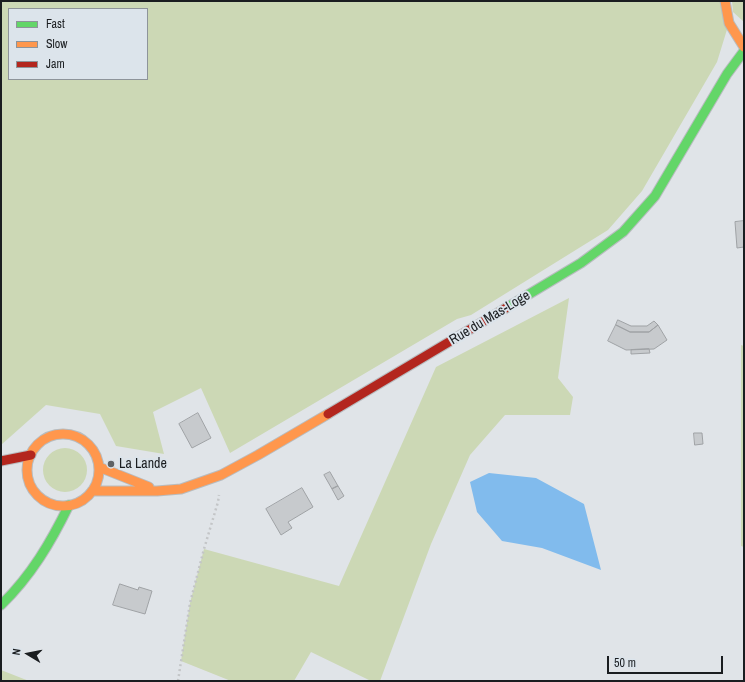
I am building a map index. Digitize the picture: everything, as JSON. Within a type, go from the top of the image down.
[{"type":"main road","points":[[725,1],[729,23],[744,47]]},
{"type":"main road","name":"Rue du Mas-Loge","points":[[92,491],[157,491],[181,489],[220,475],[258,455],[581,263],[623,232],[655,196],[726,74],[744,51]]},
{"type":"main road","points":[[70,434],[82,439],[96,454],[99,467],[98,481],[92,491],[83,500],[69,505],[56,505],[44,500],[26,481],[28,462],[31,455],[38,445],[50,436],[70,434]]},
{"type":"main road","points":[[1,461],[31,455]]},
{"type":"main road","name":"Rue du Mas-Loge","points":[[99,467],[157,491]]},
{"type":"main road","points":[[44,500],[54,535]]},
{"type":"main road","points":[[1,605],[14,594],[34,567],[54,535],[69,505]]},
{"type":"path","points":[[178,681],[190,603],[218,502],[220,475]]},
{"type":"green space","points":[[1,1],[725,1],[729,23],[717,62],[642,191],[608,230],[471,315],[457,319],[230,453],[201,388],[153,412],[164,454],[116,446],[100,414],[46,405],[1,445]]},
{"type":"green space","points":[[732,1],[744,1],[744,22],[733,12]]},
{"type":"green space","points":[[569,298],[558,378],[573,397],[570,415],[505,415],[470,455],[431,544],[380,681],[371,681],[311,652],[294,681],[231,681],[181,661],[190,603],[204,549],[339,586],[436,367]]},
{"type":"green space","points":[[741,345],[744,346],[744,547],[741,546]]},
{"type":"green space","points":[[61,448],[69,448],[74,449],[81,454],[86,461],[86,479],[81,486],[74,491],[61,492],[53,489],[46,482],[43,474],[43,466],[46,458],[53,451]]},
{"type":"green space","points":[[1,670],[29,681],[1,681]]},
{"type":"water","points":[[489,473],[536,478],[584,504],[601,570],[542,548],[502,541],[477,512],[470,482]]},
{"type":"building","points":[[744,221],[744,247],[737,248],[735,222]]},
{"type":"building","points":[[618,320],[631,326],[647,326],[654,321],[658,325],[649,332],[630,332],[616,325]]},
{"type":"building","points":[[616,325],[630,332],[649,332],[658,325],[667,340],[654,349],[626,350],[608,341]]},
{"type":"building","points":[[649,349],[650,353],[631,354],[631,350]]},
{"type":"building","points":[[198,413],[211,438],[192,448],[179,424]]},
{"type":"building","points":[[694,433],[702,433],[703,444],[695,445]]},
{"type":"building","points":[[330,472],[338,486],[332,489],[324,475]]},
{"type":"building","points":[[338,486],[344,496],[338,500],[332,489]]},
{"type":"building","points":[[302,488],[313,507],[288,522],[292,528],[281,535],[266,509]]},
{"type":"building","points":[[120,584],[138,590],[139,587],[152,591],[145,614],[113,605]]},
{"type":"traffic: fast","points":[[506,308],[581,263],[623,232],[655,196],[727,74],[744,51]]},
{"type":"traffic: fast","points":[[1,605],[22,582],[40,558],[69,505]]},
{"type":"traffic: slow","points":[[725,1],[729,23],[744,47]]},
{"type":"traffic: slow","points":[[92,491],[157,491],[181,489],[221,475],[328,414]]},
{"type":"traffic: slow","points":[[63,434],[83,440],[93,450],[99,470],[93,490],[83,500],[63,506],[43,500],[33,490],[27,470],[33,450],[43,440],[63,434]]},
{"type":"traffic: slow","points":[[99,467],[149,487]]},
{"type":"traffic: jam","points":[[328,414],[506,308]]},
{"type":"traffic: jam","points":[[1,461],[31,455]]},
{"type":"place","name":"La Lande","points":[[111,464]]}]
